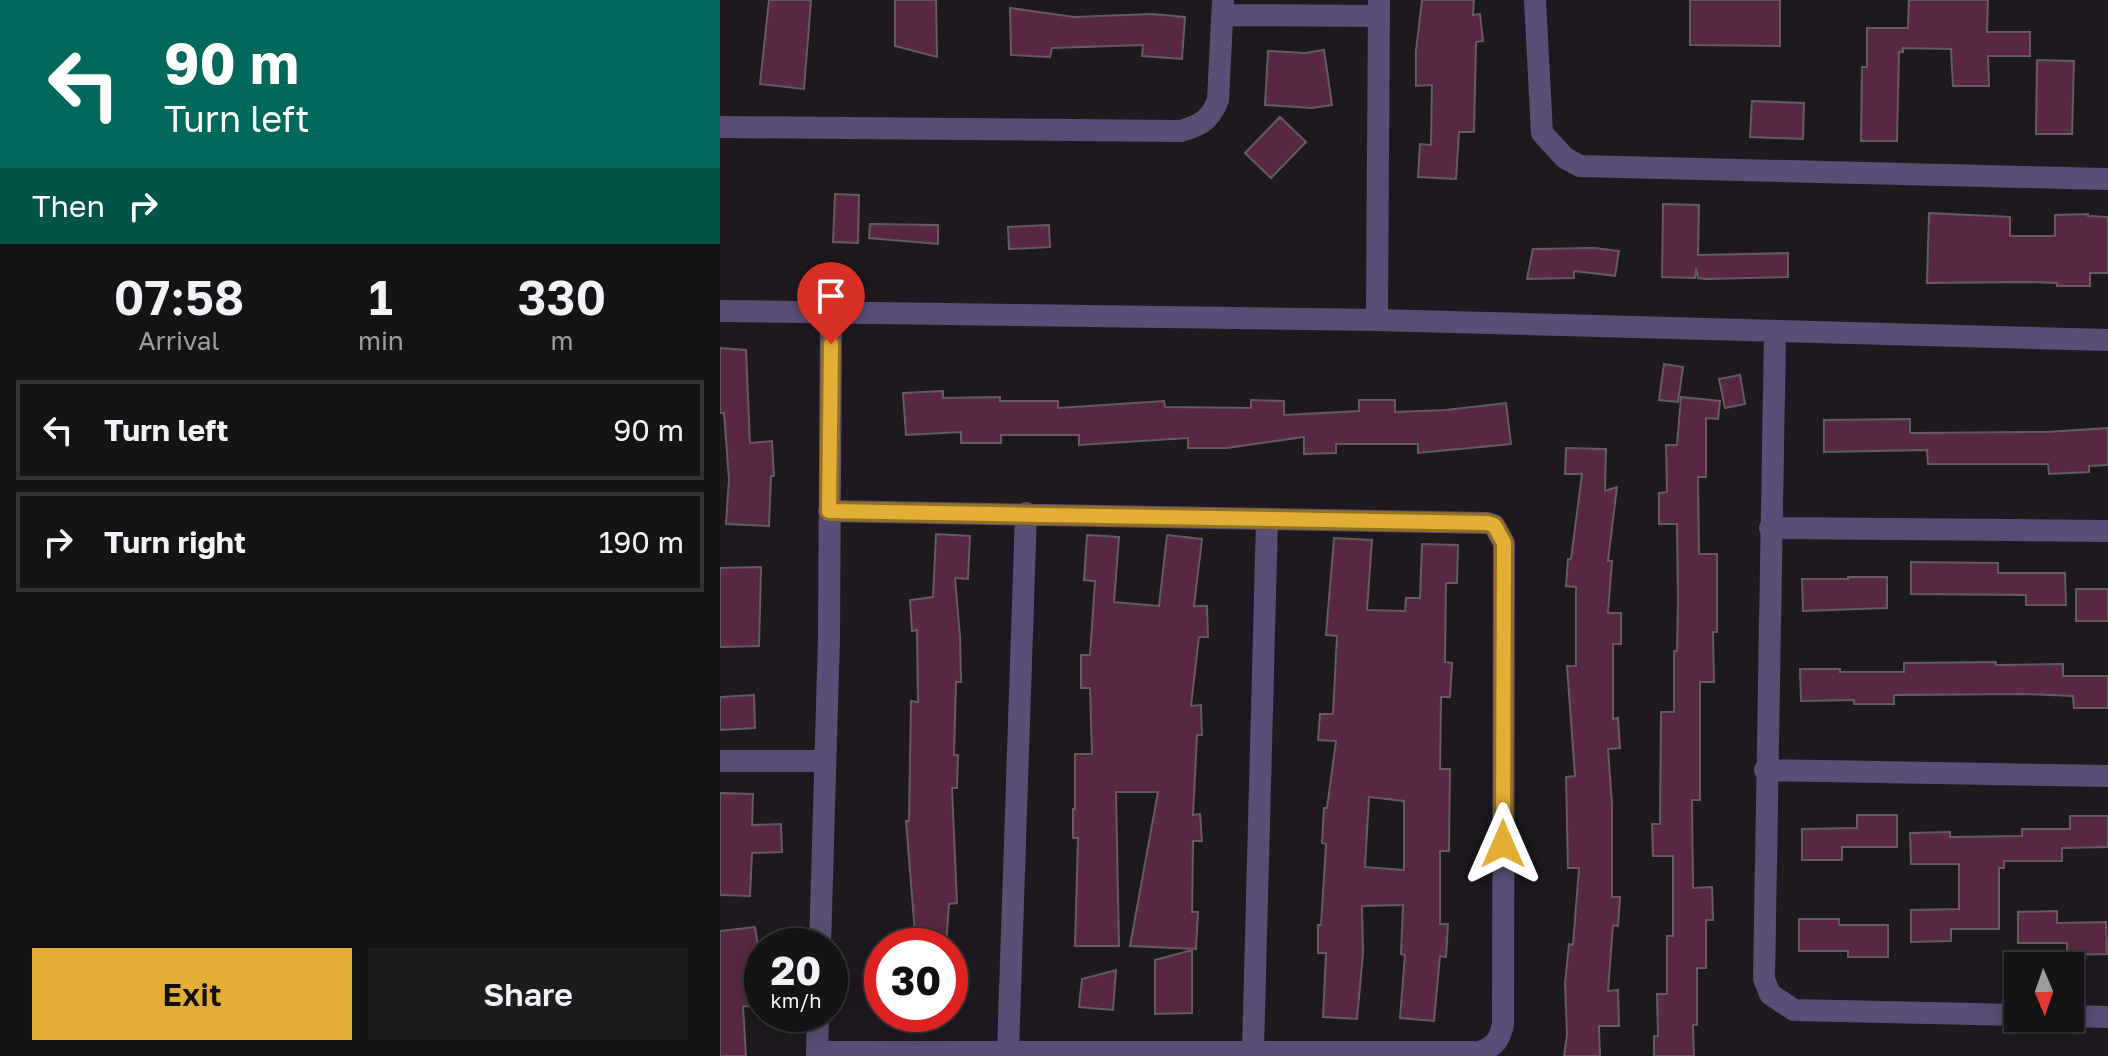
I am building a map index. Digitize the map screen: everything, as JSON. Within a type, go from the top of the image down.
[{"type":"street","points":[[1535,0],[1542,133],[1565,158],[1580,166],[2108,179]]},
{"type":"street","points":[[720,127],[1181,131],[1201,125],[1213,114],[1218,100],[1223,8],[1379,8],[1377,320]]},
{"type":"street","points":[[720,311],[831,315],[1377,320],[2108,340]]},
{"type":"street","points":[[820,928],[829,637],[831,315]]},
{"type":"street","points":[[1775,331],[1765,770],[1764,979],[1770,994],[1794,1010],[2004,1015]]},
{"type":"street","points":[[818,1032],[817,1054],[1253,1050],[1480,1052],[1492,1047],[1501,1038],[1503,1024],[1503,538],[1494,525],[829,511]]},
{"type":"street","points":[[1008,1051],[1026,513]]},
{"type":"street","points":[[1253,1050],[1267,520]]},
{"type":"street","points":[[1770,528],[2108,531]]},
{"type":"street","points":[[720,761],[825,761]]},
{"type":"street","points":[[1765,770],[2108,776]]},
{"type":"street","points":[[2084,1016],[2108,1017]]},
{"type":"building","points":[[769,0],[811,0],[804,89],[760,84]]},
{"type":"building","points":[[895,0],[936,0],[937,57],[895,46]]},
{"type":"building","points":[[1422,0],[1474,0],[1473,15],[1480,14],[1483,41],[1476,42],[1474,132],[1459,132],[1456,179],[1418,177],[1420,144],[1431,145],[1432,85],[1416,86],[1416,51]]},
{"type":"building","points":[[1690,0],[1780,0],[1780,46],[1690,45]]},
{"type":"building","points":[[1909,0],[1988,0],[1987,32],[2030,32],[2030,56],[1988,56],[1989,86],[1953,86],[1951,49],[1903,48],[1903,52],[1899,52],[1897,141],[1861,141],[1862,67],[1867,67],[1867,28],[1908,28]]},
{"type":"building","points":[[1010,8],[1074,17],[1152,14],[1185,17],[1182,59],[1142,56],[1143,45],[1052,48],[1050,57],[1011,55]]},
{"type":"building","points":[[1324,50],[1332,105],[1312,108],[1265,105],[1268,51],[1305,53]]},
{"type":"building","points":[[2037,60],[2074,61],[2072,134],[2036,134]]},
{"type":"building","points":[[1752,101],[1804,103],[1803,139],[1750,137]]},
{"type":"building","points":[[1280,117],[1306,142],[1271,178],[1245,153]]},
{"type":"building","points":[[835,194],[859,195],[858,243],[833,242]]},
{"type":"building","points":[[1663,204],[1699,205],[1698,255],[1788,253],[1788,277],[1706,279],[1698,278],[1696,268],[1695,278],[1662,277]]},
{"type":"building","points":[[1929,213],[2010,217],[2010,236],[2055,236],[2055,215],[2108,217],[2108,273],[2090,273],[2090,286],[2029,282],[1927,283]]},
{"type":"building","points":[[870,224],[938,225],[938,244],[869,238]]},
{"type":"building","points":[[1049,225],[1050,247],[1009,249],[1008,227]]},
{"type":"building","points":[[1595,248],[1619,251],[1615,276],[1574,271],[1574,278],[1527,279],[1533,249]]},
{"type":"building","points":[[720,348],[746,350],[750,443],[772,441],[774,476],[771,476],[769,526],[726,524],[729,479],[724,413],[720,413]]},
{"type":"building","points":[[1664,364],[1683,367],[1678,402],[1659,400]]},
{"type":"building","points":[[1740,375],[1745,404],[1725,408],[1719,379]]},
{"type":"building","points":[[943,391],[943,398],[1000,397],[1000,401],[1058,401],[1058,408],[1164,401],[1165,407],[1251,408],[1251,400],[1284,401],[1284,415],[1359,411],[1359,400],[1395,400],[1395,412],[1506,403],[1511,444],[1418,453],[1418,444],[1336,444],[1336,453],[1304,454],[1304,437],[1227,448],[1188,448],[1188,438],[1079,445],[1079,435],[1001,435],[1001,443],[961,443],[961,432],[906,435],[903,393]]},
{"type":"building","points":[[1681,397],[1720,401],[1718,419],[1706,418],[1706,477],[1698,477],[1699,554],[1717,554],[1717,632],[1713,632],[1714,682],[1700,682],[1700,800],[1692,800],[1693,888],[1712,887],[1713,920],[1706,920],[1706,968],[1697,968],[1694,1056],[1654,1056],[1654,1036],[1658,1036],[1657,994],[1667,994],[1667,936],[1673,936],[1673,856],[1653,856],[1652,824],[1660,824],[1661,712],[1674,712],[1678,601],[1677,524],[1659,524],[1659,493],[1667,492],[1666,445],[1677,445]]},
{"type":"building","points":[[1910,419],[1910,433],[2046,432],[2108,428],[2108,465],[2089,466],[2089,472],[2049,474],[2048,464],[1928,464],[1927,450],[1824,452],[1824,420]]},
{"type":"building","points":[[1566,448],[1606,449],[1605,491],[1617,487],[1608,561],[1612,561],[1608,613],[1621,613],[1621,644],[1613,644],[1613,719],[1618,718],[1620,748],[1608,749],[1612,804],[1612,897],[1620,897],[1618,926],[1613,925],[1608,991],[1618,990],[1619,1026],[1599,1026],[1600,1056],[1564,1056],[1567,1035],[1565,984],[1569,944],[1573,945],[1579,868],[1568,868],[1566,777],[1575,776],[1567,666],[1576,666],[1576,587],[1566,586],[1582,474],[1565,474]]},
{"type":"building","points":[[936,534],[970,536],[968,579],[955,578],[961,682],[956,682],[954,755],[958,755],[957,788],[952,788],[957,903],[949,904],[947,928],[915,928],[906,821],[909,821],[911,701],[918,702],[917,630],[912,631],[910,600],[933,597]]},
{"type":"building","points":[[1087,535],[1119,537],[1114,602],[1159,606],[1167,535],[1202,539],[1194,606],[1207,606],[1208,637],[1199,637],[1191,706],[1201,705],[1202,735],[1197,735],[1193,815],[1200,814],[1202,841],[1193,841],[1192,912],[1198,912],[1196,949],[1130,946],[1158,792],[1116,792],[1119,946],[1075,946],[1078,838],[1073,838],[1075,754],[1092,754],[1090,688],[1081,688],[1081,655],[1090,655],[1095,581],[1084,580]]},
{"type":"building","points":[[1334,538],[1372,540],[1367,610],[1405,611],[1406,598],[1420,598],[1422,544],[1458,545],[1457,583],[1446,583],[1445,662],[1452,663],[1450,697],[1441,697],[1440,769],[1450,769],[1449,851],[1440,851],[1440,924],[1448,924],[1446,957],[1440,956],[1434,1021],[1400,1018],[1405,955],[1401,954],[1403,905],[1362,906],[1363,953],[1357,1019],[1323,1017],[1326,953],[1318,953],[1318,925],[1321,925],[1326,844],[1322,843],[1324,808],[1327,808],[1336,741],[1318,740],[1320,714],[1333,714],[1337,636],[1326,635]],"holes":[[[1369,797],[1404,801],[1404,870],[1365,867]]]},
{"type":"building","points":[[1911,562],[1998,563],[1998,573],[2065,573],[2066,605],[2026,605],[2026,595],[1911,594]]},
{"type":"building","points":[[761,567],[759,646],[720,647],[720,568]]},
{"type":"building","points":[[1887,577],[1887,608],[1803,611],[1802,579]]},
{"type":"building","points":[[2076,589],[2108,589],[2108,621],[2076,621]]},
{"type":"building","points":[[1996,662],[1996,665],[2063,664],[2063,676],[2108,676],[2108,708],[2074,708],[2073,696],[2023,694],[1894,695],[1894,704],[1854,704],[1854,700],[1801,701],[1800,669],[1904,672],[1904,663]]},
{"type":"building","points":[[754,695],[755,728],[720,730],[720,697]]},
{"type":"building","points":[[720,793],[753,794],[752,825],[781,824],[782,852],[752,853],[750,896],[720,895]]},
{"type":"building","points":[[1857,815],[1897,815],[1897,847],[1842,847],[1842,860],[1802,860],[1802,829],[1857,828]]},
{"type":"building","points":[[2070,816],[2108,816],[2108,847],[2062,848],[2062,861],[2004,861],[2004,868],[1999,868],[1999,929],[1951,929],[1951,941],[1911,942],[1911,910],[1959,909],[1959,864],[1911,864],[1910,833],[1950,832],[1950,837],[2022,836],[2022,829],[2070,829]]},
{"type":"building","points":[[2057,911],[2057,923],[2106,922],[2107,954],[2067,952],[2067,943],[2018,943],[2018,912]]},
{"type":"building","points":[[1799,919],[1839,919],[1839,925],[1888,925],[1888,957],[1848,957],[1848,951],[1799,951]]},
{"type":"building","points":[[744,928],[746,1056],[720,1056],[720,931]]},
{"type":"building","points":[[1192,950],[1192,1013],[1155,1014],[1155,960]]},
{"type":"building","points":[[1116,970],[1113,1010],[1079,1007],[1082,979]]},
{"type":"route","points":[[831,344],[829,511],[1494,525],[1504,543],[1503,844]]}]
